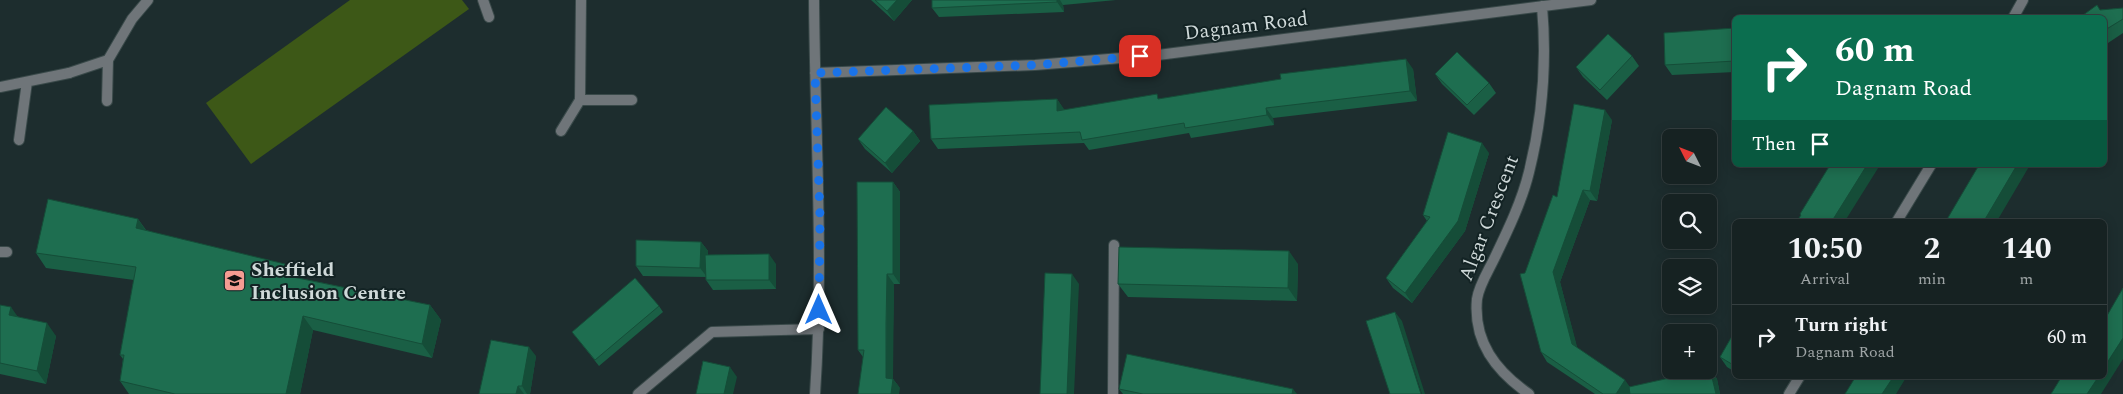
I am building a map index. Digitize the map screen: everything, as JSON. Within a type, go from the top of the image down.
[{"type":"street","points":[[107,102],[108,60],[132,18],[148,0]]},
{"type":"street","points":[[482,0],[489,17]]},
{"type":"street","points":[[561,131],[580,100],[581,0]]},
{"type":"street","points":[[814,0],[820,217],[819,329],[814,394]]},
{"type":"street","name":"Dagnam Road","points":[[815,73],[1036,65],[1139,56],[1257,44],[1591,0]]},
{"type":"street","points":[[2015,15],[2023,0]]},
{"type":"street","name":"Algar Crescent","points":[[1529,394],[1500,371],[1489,354],[1479,324],[1478,297],[1508,230],[1529,175],[1540,120],[1545,65],[1542,6]]},
{"type":"street","points":[[0,87],[68,73],[108,60]]},
{"type":"street","points":[[19,140],[27,82]]},
{"type":"street","points":[[580,100],[632,100]]},
{"type":"street","points":[[1898,219],[1930,167]]},
{"type":"street","points":[[1113,394],[1114,245]]},
{"type":"street","points":[[638,394],[712,332],[819,329]]},
{"type":"street","points":[[1789,394],[1798,379]]},
{"type":"green space","points":[[350,0],[462,0],[469,9],[251,164],[206,103]]},
{"type":"building","points":[[875,0],[897,0],[887,11]]},
{"type":"building","points":[[932,0],[1057,0],[1057,2],[932,8]]},
{"type":"building","points":[[2097,5],[2100,10],[2123,8],[2123,19],[2107,29],[2107,15],[2083,15]]},
{"type":"building","points":[[1732,28],[1732,61],[1665,65],[1664,33]]},
{"type":"building","points":[[1608,34],[1632,56],[1600,90],[1576,67]]},
{"type":"building","points":[[1457,52],[1489,83],[1467,105],[1435,74]]},
{"type":"building","points":[[1406,59],[1410,91],[1266,108],[1267,115],[1185,128],[1184,123],[1082,140],[1080,132],[931,139],[929,105],[1057,99],[1057,111],[1157,94],[1158,99],[1281,79],[1280,74]]},
{"type":"building","points":[[1574,104],[1605,110],[1590,191],[1583,190],[1553,272],[1572,344],[1625,380],[1616,394],[1603,394],[1541,352],[1520,274],[1525,273],[1553,195],[1557,197]]},
{"type":"building","points":[[886,107],[913,131],[885,163],[858,139]]},
{"type":"building","points":[[1448,132],[1482,143],[1458,221],[1405,293],[1386,278],[1430,217],[1423,215]]},
{"type":"building","points":[[1829,167],[1866,167],[1833,219],[1798,219]]},
{"type":"building","points":[[1978,167],[2016,167],[1985,219],[1947,219]]},
{"type":"building","points":[[857,182],[893,182],[893,274],[887,274],[886,324],[886,378],[893,379],[891,394],[858,394],[864,350],[858,350]]},
{"type":"building","points":[[48,199],[138,219],[136,228],[285,264],[283,275],[430,305],[422,344],[303,316],[286,394],[175,394],[120,381],[124,355],[120,355],[136,267],[36,253]]},
{"type":"building","points":[[636,240],[701,242],[700,268],[636,266]]},
{"type":"building","points":[[1119,247],[1289,251],[1288,288],[1118,284]]},
{"type":"building","points":[[769,254],[769,280],[706,280],[705,255]]},
{"type":"building","points":[[1045,273],[1072,274],[1067,394],[1040,394]]},
{"type":"building","points":[[635,278],[659,306],[595,360],[572,332]]},
{"type":"building","points":[[2123,288],[2123,338],[2107,363],[2107,316]]},
{"type":"building","points":[[0,305],[11,307],[9,315],[47,323],[37,371],[0,363]]},
{"type":"building","points":[[1395,312],[1421,394],[1390,394],[1366,321]]},
{"type":"building","points":[[1732,336],[1732,364],[1720,357]]},
{"type":"building","points":[[491,340],[529,347],[522,386],[518,386],[516,394],[479,394]]},
{"type":"building","points":[[1127,354],[1293,389],[1292,394],[1143,394],[1119,389]]},
{"type":"building","points":[[703,361],[730,367],[724,394],[696,394]]},
{"type":"building","points":[[1665,379],[1712,379],[1716,394],[1630,394],[1629,387]]},
{"type":"building","points":[[1854,379],[1892,379],[1882,394],[1845,394]]},
{"type":"building","points":[[2060,379],[2097,379],[2087,394],[2051,394]]},
{"type":"place","name":"Sheffield Inclusion Centre","points":[[235,281]]},
{"type":"route","points":[[819,310],[820,217],[815,73],[1036,65],[1140,56]]}]
